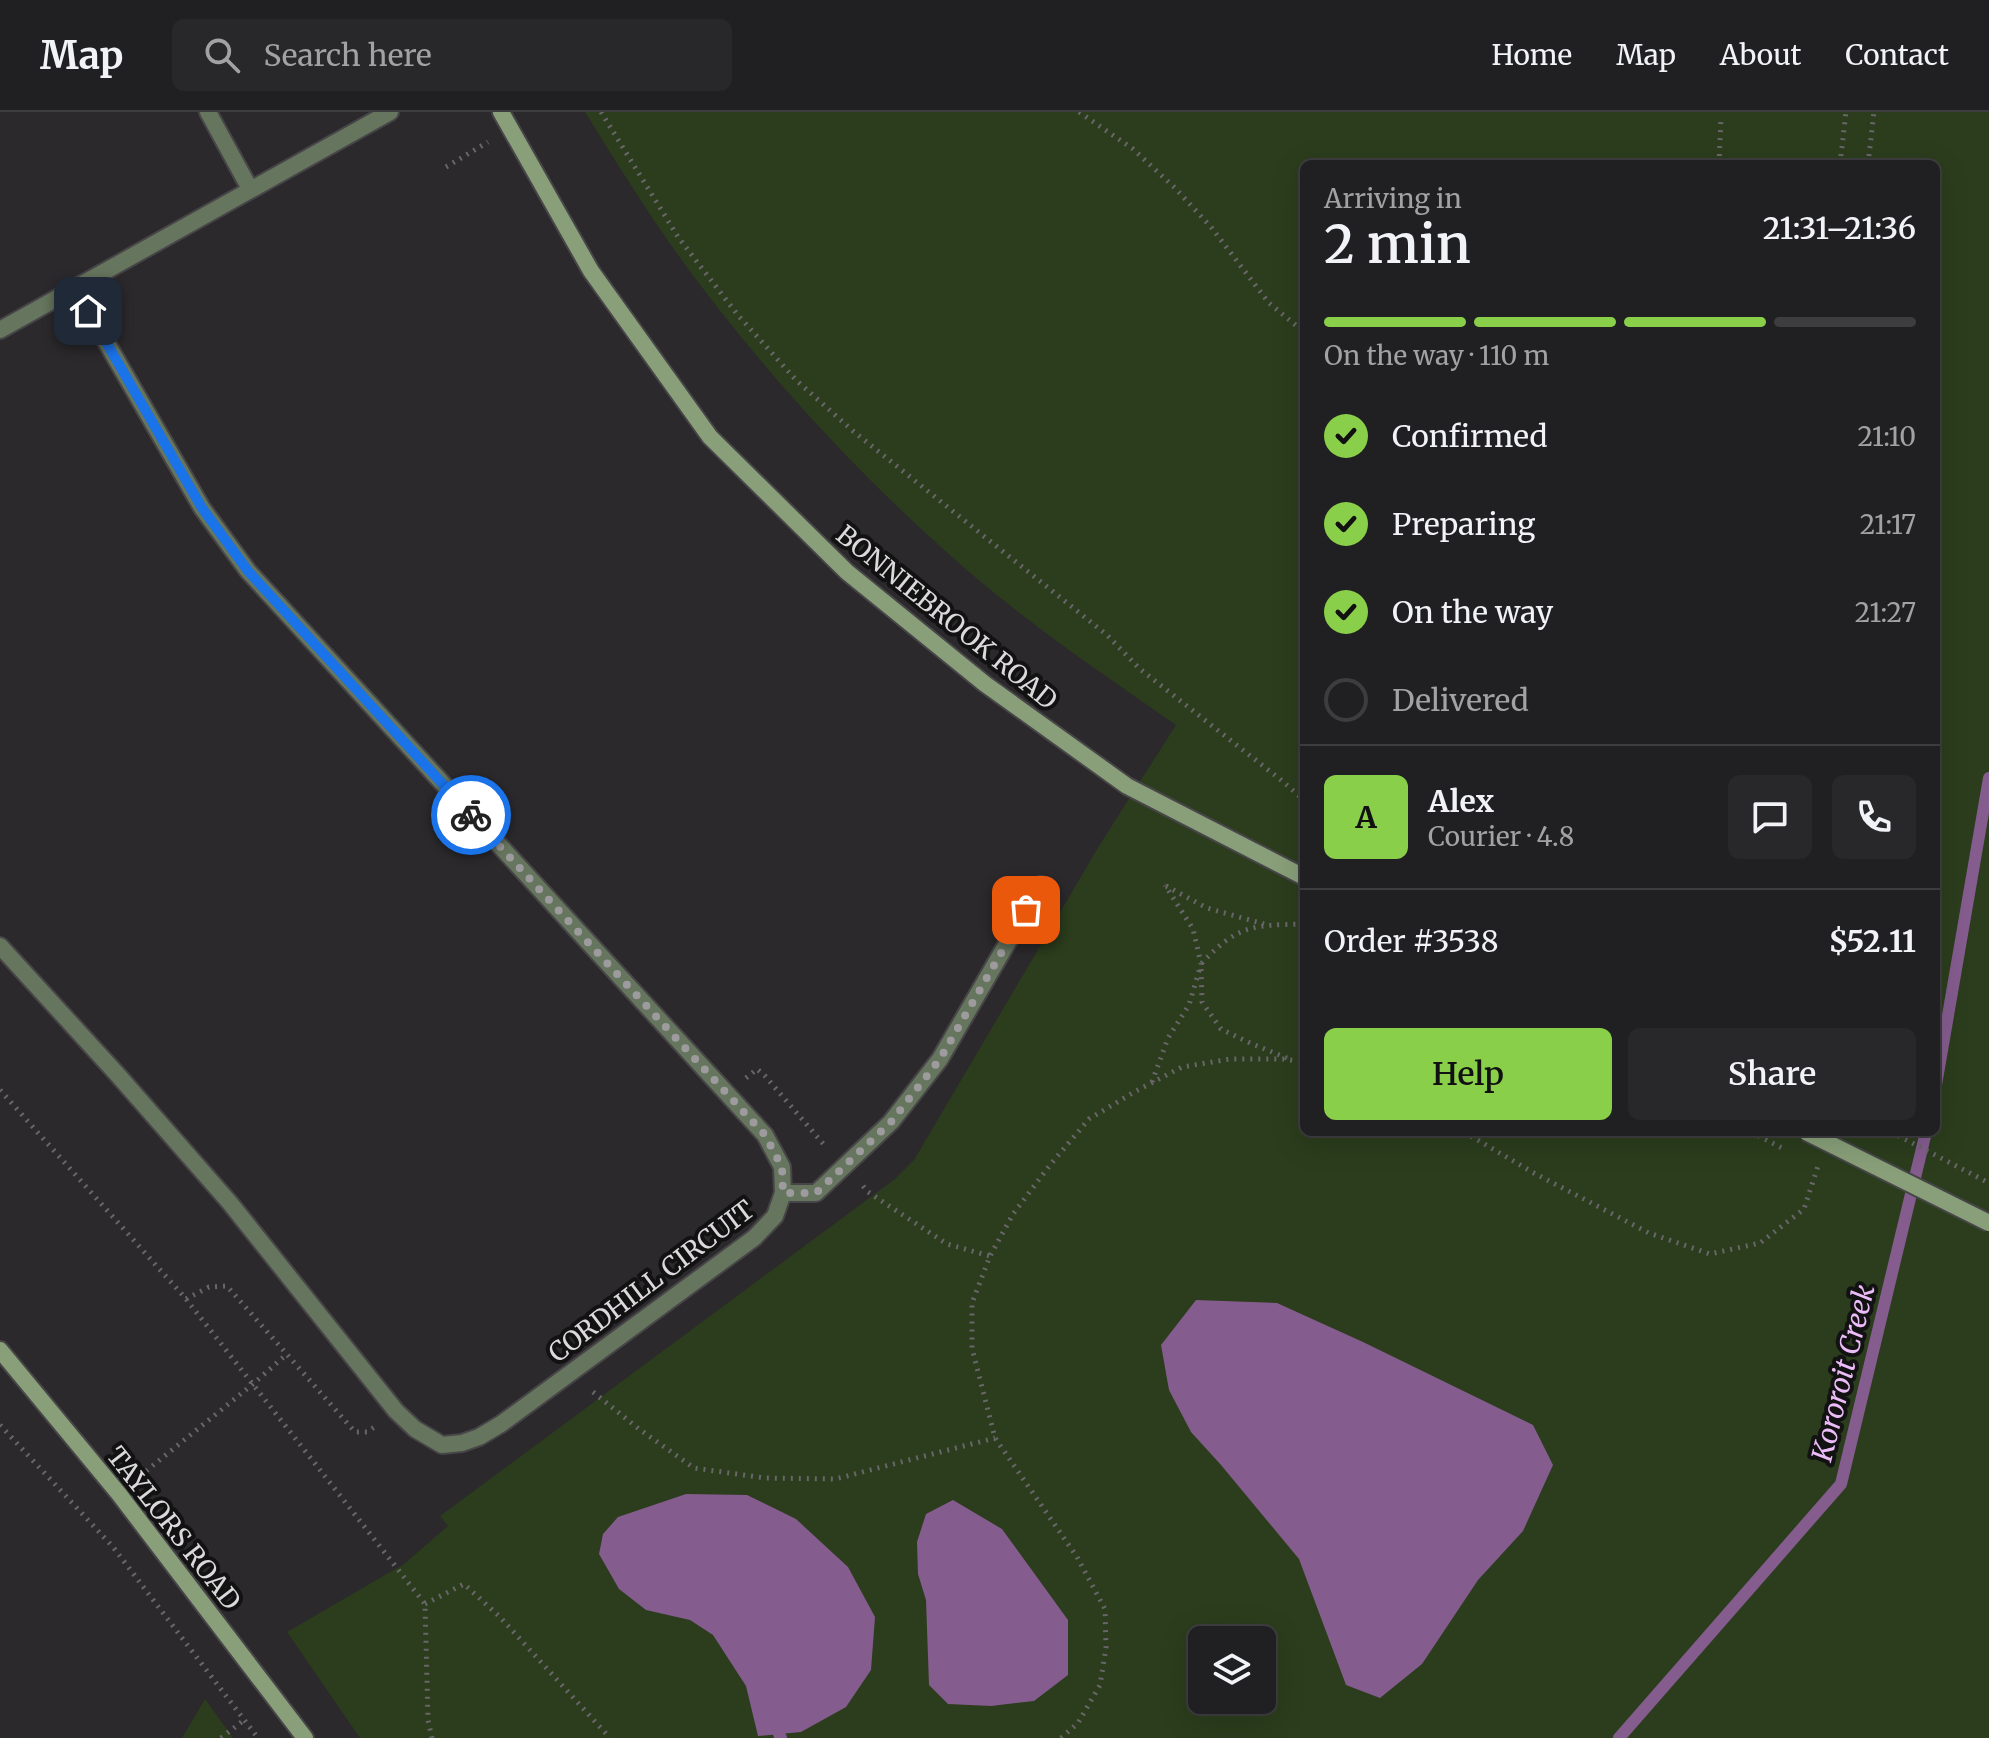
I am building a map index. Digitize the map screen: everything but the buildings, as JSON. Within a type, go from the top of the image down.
[{"type":"street","points":[[208,112],[250,189]]},
{"type":"street","points":[[0,330],[390,112]]},
{"type":"street","name":"BONNIEBROOK ROAD","points":[[501,112],[591,271],[710,437],[847,572],[985,684],[1127,786],[1300,875]]},
{"type":"street","name":"CORDHILL CIRCUIT","points":[[0,946],[230,1203],[396,1411],[415,1429],[442,1445],[479,1437],[501,1424],[754,1238],[775,1216],[783,1193],[782,1167],[765,1135],[248,571],[202,508],[75,288]]},
{"type":"street","points":[[783,1193],[816,1193],[891,1122],[940,1059],[1041,885]]},
{"type":"street","points":[[1814,1136],[1989,1223]]},
{"type":"street","name":"TAYLORS ROAD","points":[[0,1350],[119,1494],[305,1738]]},
{"type":"path","points":[[601,112],[678,237],[737,314],[796,380],[853,431],[1107,635],[1140,669],[1300,797]]},
{"type":"path","points":[[1079,112],[1133,149],[1175,188],[1211,227],[1269,303],[1300,329]]},
{"type":"path","points":[[1840,160],[1846,112]]},
{"type":"path","points":[[1868,160],[1874,112]]},
{"type":"path","points":[[1719,160],[1721,118]]},
{"type":"path","points":[[1266,925],[1207,908],[1165,885],[1193,929],[1201,964],[1202,1002],[1221,1029],[1300,1062]]},
{"type":"path","points":[[1152,1083],[1168,1038],[1189,1005],[1201,964],[1216,947],[1244,929],[1300,924]]},
{"type":"path","points":[[1061,1738],[1078,1723],[1100,1685],[1106,1648],[1105,1609],[1077,1557],[995,1438],[972,1348],[972,1303],[990,1256],[1013,1214],[1089,1119],[1182,1067],[1230,1059],[1300,1062]]},
{"type":"path","points":[[0,1090],[186,1299],[425,1604],[428,1720],[432,1738]]},
{"type":"path","points":[[1471,1136],[1649,1233],[1710,1254],[1760,1243],[1804,1209],[1821,1158]]},
{"type":"path","points":[[1899,1136],[1989,1183]]},
{"type":"path","points":[[186,1299],[209,1287],[227,1286],[355,1432],[367,1432],[396,1411]]},
{"type":"path","points":[[119,1494],[287,1354]]},
{"type":"path","points":[[570,1373],[639,1429],[694,1468],[765,1478],[835,1479],[995,1438]]},
{"type":"path","points":[[0,1425],[113,1547],[258,1738]]},
{"type":"path","points":[[425,1604],[464,1584],[500,1617],[610,1738]]},
{"type":"path","points":[[221,1738],[244,1720]]},
{"type":"green space","points":[[585,112],[1989,112],[1989,1738],[360,1738],[287,1632],[404,1564],[448,1526],[440,1516],[895,1179],[914,1160],[1099,846],[1176,725],[1004,601],[900,509],[784,388],[681,259]]},
{"type":"green space","points":[[205,1699],[233,1738],[182,1738]]},
{"type":"shaded area","points":[[1196,1300],[1277,1303],[1363,1342],[1533,1425],[1553,1465],[1523,1531],[1478,1580],[1422,1664],[1380,1698],[1346,1685],[1299,1559],[1191,1432],[1169,1390],[1161,1345]]},
{"type":"shaded area","points":[[686,1494],[747,1495],[796,1519],[848,1567],[875,1617],[871,1670],[846,1707],[801,1732],[758,1736],[746,1686],[713,1635],[690,1620],[646,1610],[619,1589],[599,1554],[603,1534],[618,1517]]},
{"type":"shaded area","points":[[953,1500],[1002,1529],[1068,1620],[1068,1675],[1034,1701],[991,1706],[948,1704],[929,1685],[926,1600],[918,1574],[917,1542],[926,1514]]},
{"type":"waterway","name":"Kororoit Creek","points":[[1940,1062],[1989,778]]},
{"type":"waterway","name":"Kororoit Creek","points":[[1619,1738],[1841,1484],[1925,1136]]},
{"type":"waterway","points":[[779,1734],[781,1738]]},
{"type":"way so far","points":[[471,815],[765,1135],[782,1167],[783,1193],[816,1193],[891,1122],[940,1059],[1026,910]]},
{"type":"route","points":[[88,311],[202,508],[248,571],[471,815]]}]
